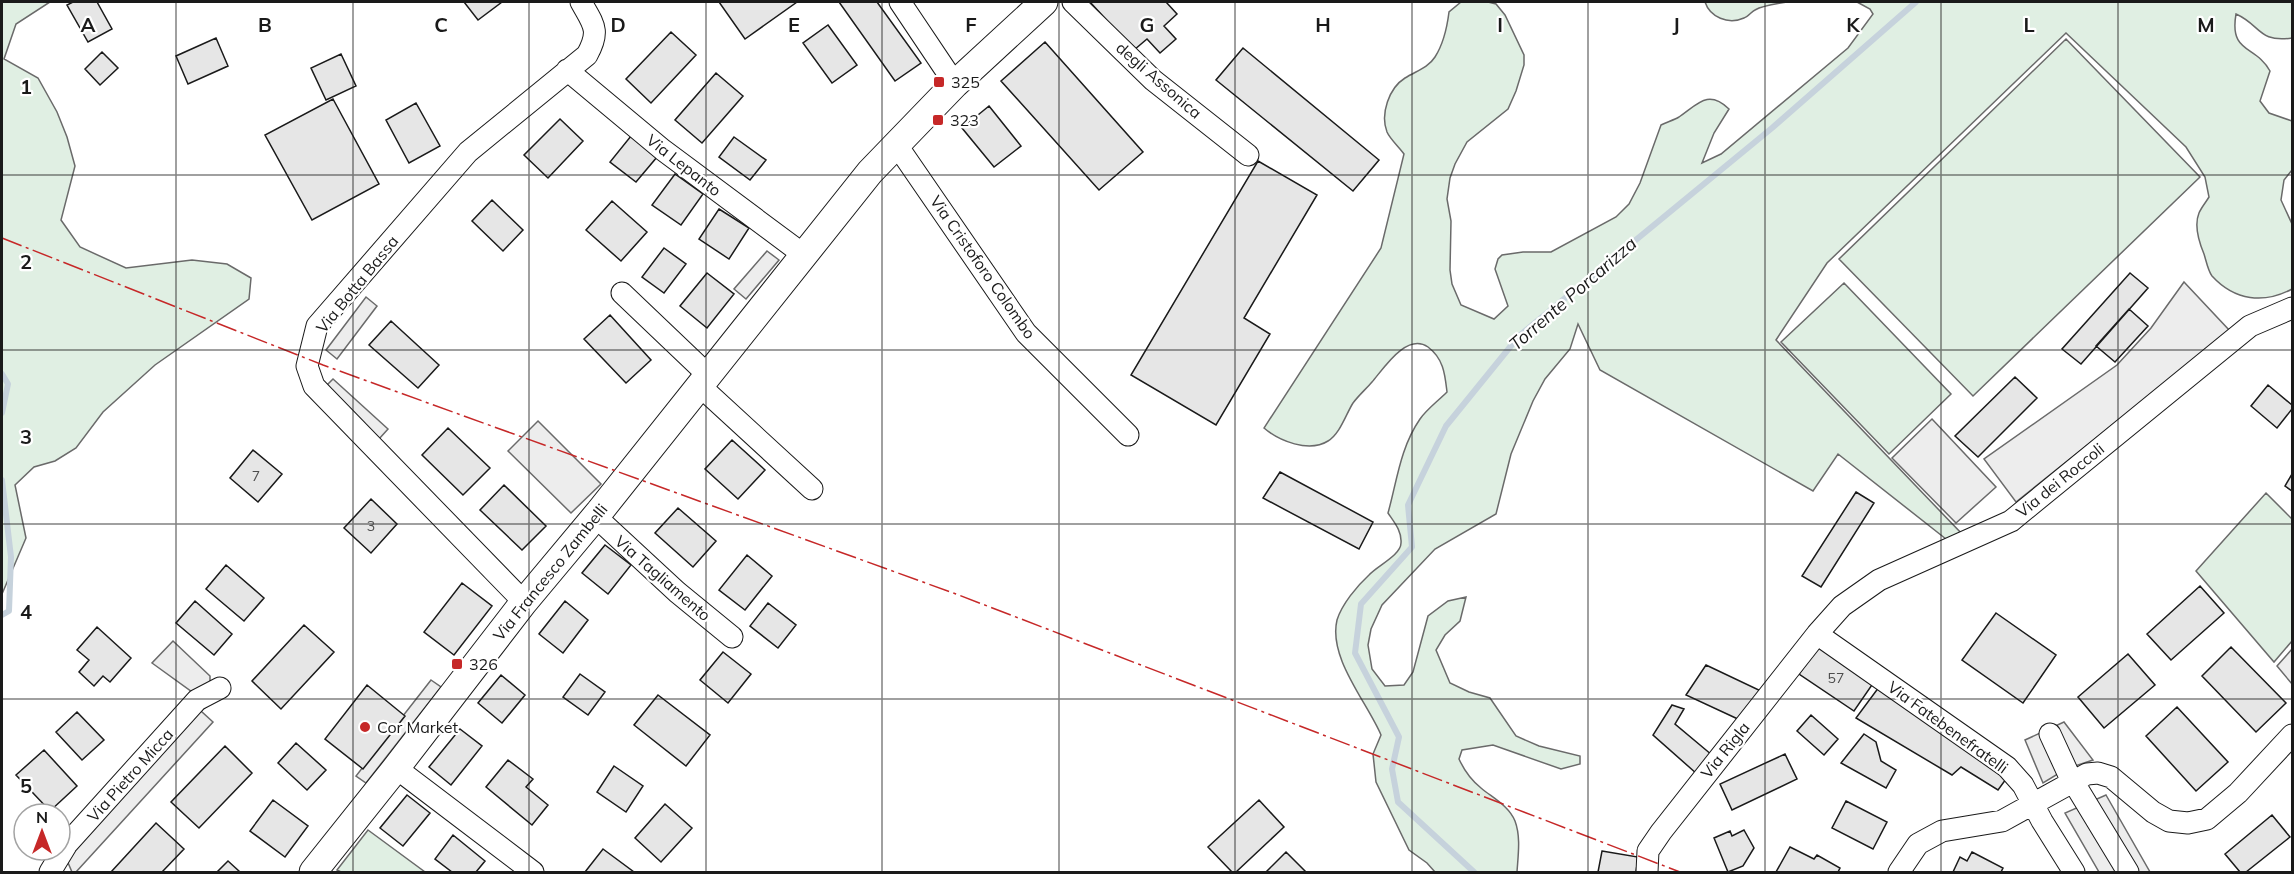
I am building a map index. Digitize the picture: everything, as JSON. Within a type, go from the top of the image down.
[{"type":"main road","name":"Via Francesco Zambelli","points":[[313,873],[524,602],[596,517],[870,172],[952,87],[1044,2]]},
{"type":"street","name":"Via Botta Bassa","points":[[524,602],[314,386],[307,366],[317,326],[468,152],[587,55],[595,42],[595,27],[581,2]]},
{"type":"street","points":[[900,2],[952,87]]},
{"type":"street","name":"degli Assonica","points":[[1073,2],[1153,80],[1248,155]]},
{"type":"street","name":"Via Lepanto","points":[[567,70],[663,150],[804,255]]},
{"type":"street","name":"Via Cristoforo Colombo","points":[[896,144],[1026,333],[1128,435]]},
{"type":"street","points":[[622,293],[812,489]]},
{"type":"street","name":"Via dei Roccoli","points":[[1817,634],[1842,606],[1879,580],[2011,521],[2250,326],[2292,308]]},
{"type":"street","name":"Via Tagliamento","points":[[596,517],[677,592],[732,637]]},
{"type":"street","name":"Via Fatebenefratelli","points":[[1817,634],[2007,767],[2024,785],[2074,873]]},
{"type":"street","name":"Via Rigla","points":[[1647,873],[1648,851],[1661,832],[1817,634]]},
{"type":"street","name":"Via Pietro Micca","points":[[50,873],[67,843],[197,700],[220,688]]},
{"type":"street","points":[[2050,734],[2074,783],[2128,873]]},
{"type":"street","points":[[1899,873],[1918,844],[1942,831],[2002,821],[2087,774],[2111,777],[2153,812],[2169,821],[2188,823],[2207,819],[2238,793],[2292,735]]},
{"type":"street","points":[[396,768],[533,873]]},
{"type":"green space","points":[[2,2],[50,2],[16,24],[4,59],[38,78],[57,112],[75,166],[61,220],[80,247],[126,268],[192,260],[227,264],[251,278],[249,299],[155,365],[103,412],[76,448],[55,461],[34,467],[15,485],[26,538],[2,594]]},
{"type":"green space","points":[[1461,2],[1496,4],[1505,15],[1524,55],[1524,65],[1508,109],[1467,142],[1450,178],[1447,199],[1451,221],[1452,284],[1461,305],[1494,319],[1508,306],[1495,269],[1502,255],[1551,252],[1616,217],[1629,204],[1640,183],[1661,125],[1709,99],[1722,103],[1729,109],[1714,133],[1702,163],[1721,154],[1848,48],[1873,14],[1870,9],[1857,2],[2292,2],[2292,38],[2281,39],[2266,36],[2236,14],[2235,27],[2240,43],[2258,57],[2270,71],[2260,101],[2269,113],[2292,121],[2292,170],[2284,180],[2281,200],[2292,224],[2292,289],[2271,297],[2250,298],[2230,291],[2212,276],[2200,244],[2197,228],[2199,213],[2209,197],[2205,177],[2186,147],[2066,33],[1827,263],[1776,340],[1962,534],[1946,539],[1838,454],[1813,491],[1600,370],[1578,324],[1570,349],[1545,379],[1533,401],[1511,454],[1496,514],[1435,549],[1382,605],[1371,629],[1368,645],[1372,669],[1385,686],[1404,685],[1413,672],[1428,616],[1448,601],[1466,597],[1460,621],[1445,635],[1436,650],[1450,683],[1490,698],[1516,736],[1539,746],[1580,756],[1580,764],[1561,769],[1493,745],[1462,750],[1459,759],[1468,775],[1505,807],[1515,821],[1519,840],[1517,872],[1435,872],[1409,850],[1376,782],[1373,754],[1381,735],[1343,664],[1336,634],[1337,620],[1350,596],[1364,579],[1393,556],[1400,547],[1399,531],[1388,513],[1403,453],[1413,430],[1426,412],[1447,392],[1443,368],[1428,347],[1412,344],[1404,348],[1389,361],[1355,400],[1336,434],[1320,444],[1303,446],[1295,444],[1264,428],[1381,248],[1404,154],[1387,132],[1385,110],[1387,102],[1399,82],[1425,67],[1435,57],[1445,35],[1449,12]]},
{"type":"green space","points":[[1705,2],[1787,2],[1762,7],[1745,17],[1732,21],[1715,16]]},
{"type":"green space","points":[[2066,39],[2200,177],[1973,396],[1839,259]]},
{"type":"green space","points":[[1844,283],[1951,394],[1889,454],[1781,342]]},
{"type":"green space","points":[[2266,493],[2292,519],[2292,641],[2274,662],[2196,571]]},
{"type":"green space","points":[[368,830],[425,872],[341,872],[337,870]]},
{"type":"shaded area","points":[[767,251],[779,260],[746,299],[734,289]]},
{"type":"shaded area","points":[[2184,282],[2230,331],[2016,502],[1984,459],[2117,365],[2151,328]]},
{"type":"shaded area","points":[[366,297],[377,306],[337,359],[326,350]]},
{"type":"shaded area","points":[[333,379],[388,429],[379,439],[323,389]]},
{"type":"shaded area","points":[[1932,419],[1996,487],[1956,523],[1892,458]]},
{"type":"shaded area","points":[[538,421],[601,484],[571,513],[508,451]]},
{"type":"shaded area","points":[[173,641],[210,676],[210,704],[201,711],[213,722],[76,872],[72,872],[68,862],[72,862],[72,850],[192,692],[152,663]]},
{"type":"shaded area","points":[[2292,649],[2292,684],[2277,666]]},
{"type":"shaded area","points":[[431,680],[441,687],[366,783],[356,776]]},
{"type":"shaded area","points":[[2064,722],[2093,760],[2066,769],[2043,783],[2025,740]]},
{"type":"shaded area","points":[[2106,795],[2150,872],[2099,872],[2065,813]]},
{"type":"building","points":[[73,2],[97,2],[112,29],[88,42],[67,5]]},
{"type":"building","points":[[464,2],[502,2],[478,20]]},
{"type":"building","points":[[719,2],[797,2],[745,39]]},
{"type":"building","points":[[839,2],[877,2],[921,63],[895,81]]},
{"type":"building","points":[[1090,2],[1166,2],[1177,14],[1164,26],[1176,39],[1160,53],[1147,39],[1134,50]]},
{"type":"building","points":[[828,25],[857,65],[832,83],[803,43]]},
{"type":"building","points":[[671,32],[696,55],[651,103],[626,79]]},
{"type":"building","points":[[216,38],[228,66],[188,84],[176,56]]},
{"type":"building","points":[[1045,42],[1143,152],[1099,190],[1001,81]]},
{"type":"building","points":[[1243,48],[1379,160],[1353,191],[1216,80]]},
{"type":"building","points":[[102,52],[118,68],[100,85],[85,69]]},
{"type":"building","points":[[341,54],[356,86],[326,100],[311,68]]},
{"type":"building","points":[[716,73],[743,96],[702,143],[675,120]]},
{"type":"building","points":[[333,99],[379,184],[312,220],[265,135]]},
{"type":"building","points":[[416,103],[440,146],[409,163],[386,120]]},
{"type":"building","points":[[989,106],[1021,146],[994,167],[962,128]]},
{"type":"building","points":[[560,119],[583,141],[548,178],[524,155]]},
{"type":"building","points":[[631,136],[657,157],[636,182],[610,162]]},
{"type":"building","points":[[734,137],[766,160],[750,180],[719,157]]},
{"type":"building","points":[[1258,161],[1317,195],[1244,318],[1270,334],[1216,425],[1131,375]]},
{"type":"building","points":[[675,174],[703,194],[681,225],[652,205]]},
{"type":"building","points":[[492,200],[523,230],[503,251],[472,221]]},
{"type":"building","points":[[612,201],[647,232],[621,261],[586,230]]},
{"type":"building","points":[[719,209],[749,228],[729,259],[699,239]]},
{"type":"building","points":[[664,248],[686,264],[664,293],[642,277]]},
{"type":"building","points":[[707,273],[734,294],[707,328],[680,306]]},
{"type":"building","points":[[2130,273],[2148,288],[2081,364],[2062,349]]},
{"type":"building","points":[[2129,309],[2148,326],[2115,362],[2096,346]]},
{"type":"building","points":[[610,315],[651,360],[626,383],[584,339]]},
{"type":"building","points":[[391,321],[439,365],[418,388],[369,345]]},
{"type":"building","points":[[2015,377],[2037,398],[1978,457],[1955,436]]},
{"type":"building","points":[[2268,385],[2292,405],[2292,409],[2277,428],[2251,406]]},
{"type":"building","points":[[448,428],[490,468],[463,495],[422,455]]},
{"type":"building","points":[[732,440],[765,470],[738,499],[705,469]]},
{"type":"building","points":[[253,450],[282,474],[258,502],[230,478]]},
{"type":"building","points":[[1280,472],[1373,522],[1359,549],[1263,498]]},
{"type":"building","points":[[2292,474],[2292,491],[2285,486]]},
{"type":"building","points":[[504,485],[546,526],[522,550],[480,510]]},
{"type":"building","points":[[1856,492],[1874,503],[1821,587],[1802,576]]},
{"type":"building","points":[[371,499],[397,524],[371,553],[344,528]]},
{"type":"building","points":[[678,508],[716,541],[693,567],[655,533]]},
{"type":"building","points":[[605,545],[631,565],[608,594],[582,573]]},
{"type":"building","points":[[747,555],[772,576],[745,610],[719,590]]},
{"type":"building","points":[[226,565],[264,598],[244,621],[206,589]]},
{"type":"building","points":[[462,583],[492,606],[454,655],[424,632]]},
{"type":"building","points":[[2200,586],[2224,613],[2171,660],[2147,634]]},
{"type":"building","points":[[195,601],[232,634],[214,655],[176,623]]},
{"type":"building","points":[[565,601],[588,620],[563,653],[539,634]]},
{"type":"building","points":[[768,603],[796,625],[778,648],[750,626]]},
{"type":"building","points":[[1996,613],[2056,655],[2023,703],[1962,660]]},
{"type":"building","points":[[304,625],[334,652],[281,709],[252,681]]},
{"type":"building","points":[[97,627],[131,658],[110,682],[103,676],[94,686],[79,672],[89,660],[77,650]]},
{"type":"building","points":[[1819,645],[1874,682],[1854,711],[1799,674]]},
{"type":"building","points":[[2231,647],[2286,703],[2256,732],[2202,676]]},
{"type":"building","points":[[723,652],[751,674],[728,703],[700,680]]},
{"type":"building","points":[[2128,654],[2155,685],[2104,728],[2078,697]]},
{"type":"building","points":[[1706,665],[1763,692],[1740,720],[1686,695]]},
{"type":"building","points":[[580,674],[605,692],[588,715],[563,697]]},
{"type":"building","points":[[501,675],[525,695],[502,723],[478,703]]},
{"type":"building","name":"Cor Market","points":[[367,685],[405,716],[363,769],[325,739]]},
{"type":"building","points":[[1879,687],[2009,775],[1998,790],[1961,767],[1952,775],[1856,718]]},
{"type":"building","points":[[658,695],[710,735],[686,766],[634,725]]},
{"type":"building","points":[[1672,705],[1684,709],[1675,724],[1712,755],[1697,774],[1653,735]]},
{"type":"building","points":[[2177,707],[2228,762],[2196,791],[2146,736]]},
{"type":"building","points":[[77,712],[104,740],[82,760],[56,732]]},
{"type":"building","points":[[1811,715],[1838,739],[1824,755],[1797,731]]},
{"type":"building","points":[[460,729],[482,746],[451,785],[429,767]]},
{"type":"building","points":[[1864,734],[1876,742],[1881,761],[1896,770],[1886,788],[1841,763]]},
{"type":"building","points":[[296,743],[326,770],[307,790],[278,763]]},
{"type":"building","points":[[225,746],[252,773],[199,828],[171,802]]},
{"type":"building","points":[[44,750],[77,786],[60,802],[42,802],[16,775]]},
{"type":"building","points":[[1785,754],[1797,779],[1732,810],[1720,784]]},
{"type":"building","points":[[508,760],[533,779],[526,787],[548,805],[532,825],[486,787]]},
{"type":"building","points":[[614,766],[643,786],[626,812],[597,792]]},
{"type":"building","points":[[407,795],[430,813],[403,846],[380,828]]},
{"type":"building","points":[[273,800],[308,826],[285,857],[250,831]]},
{"type":"building","points":[[1259,800],[1284,827],[1236,872],[1232,872],[1208,847]]},
{"type":"building","points":[[1846,801],[1887,822],[1873,849],[1832,828]]},
{"type":"building","points":[[665,804],[692,828],[661,862],[635,838]]},
{"type":"building","points":[[2272,815],[2290,837],[2246,872],[2240,872],[2225,854]]},
{"type":"building","points":[[156,823],[184,849],[162,872],[111,872]]},
{"type":"building","points":[[1744,830],[1754,848],[1743,866],[1728,872],[1714,838],[1730,831],[1732,836]]},
{"type":"building","points":[[453,835],[485,861],[476,872],[452,872],[435,859]]},
{"type":"building","points":[[1790,847],[1814,859],[1817,855],[1840,868],[1838,872],[1776,872]]},
{"type":"building","points":[[603,849],[634,872],[585,872]]},
{"type":"building","points":[[1602,851],[1638,857],[1636,872],[1598,872]]},
{"type":"building","points":[[1286,852],[1306,872],[1266,872]]},
{"type":"building","points":[[1972,852],[2003,868],[2001,872],[1953,872],[1960,857],[1967,861]]},
{"type":"building","points":[[228,861],[240,872],[217,872]]},
{"type":"waterway","name":"Torrente Porcarizza","points":[[1474,872],[1398,802],[1392,769],[1399,737],[1355,653],[1361,604],[1412,547],[1408,505],[1446,426],[1519,336],[1772,128],[1916,2]]},
{"type":"waterway","points":[[2,374],[8,384],[2,413]]},
{"type":"waterway","points":[[2,480],[11,557],[9,611],[2,615]]},
{"type":"power","points":[[2,238],[323,365],[956,594],[1680,872]]},
{"type":"place","name":"325","points":[[939,82]]},
{"type":"place","name":"323","points":[[938,120]]},
{"type":"place","name":"326","points":[[457,664]]},
{"type":"place","name":"Cor Market","points":[[365,727]]}]
